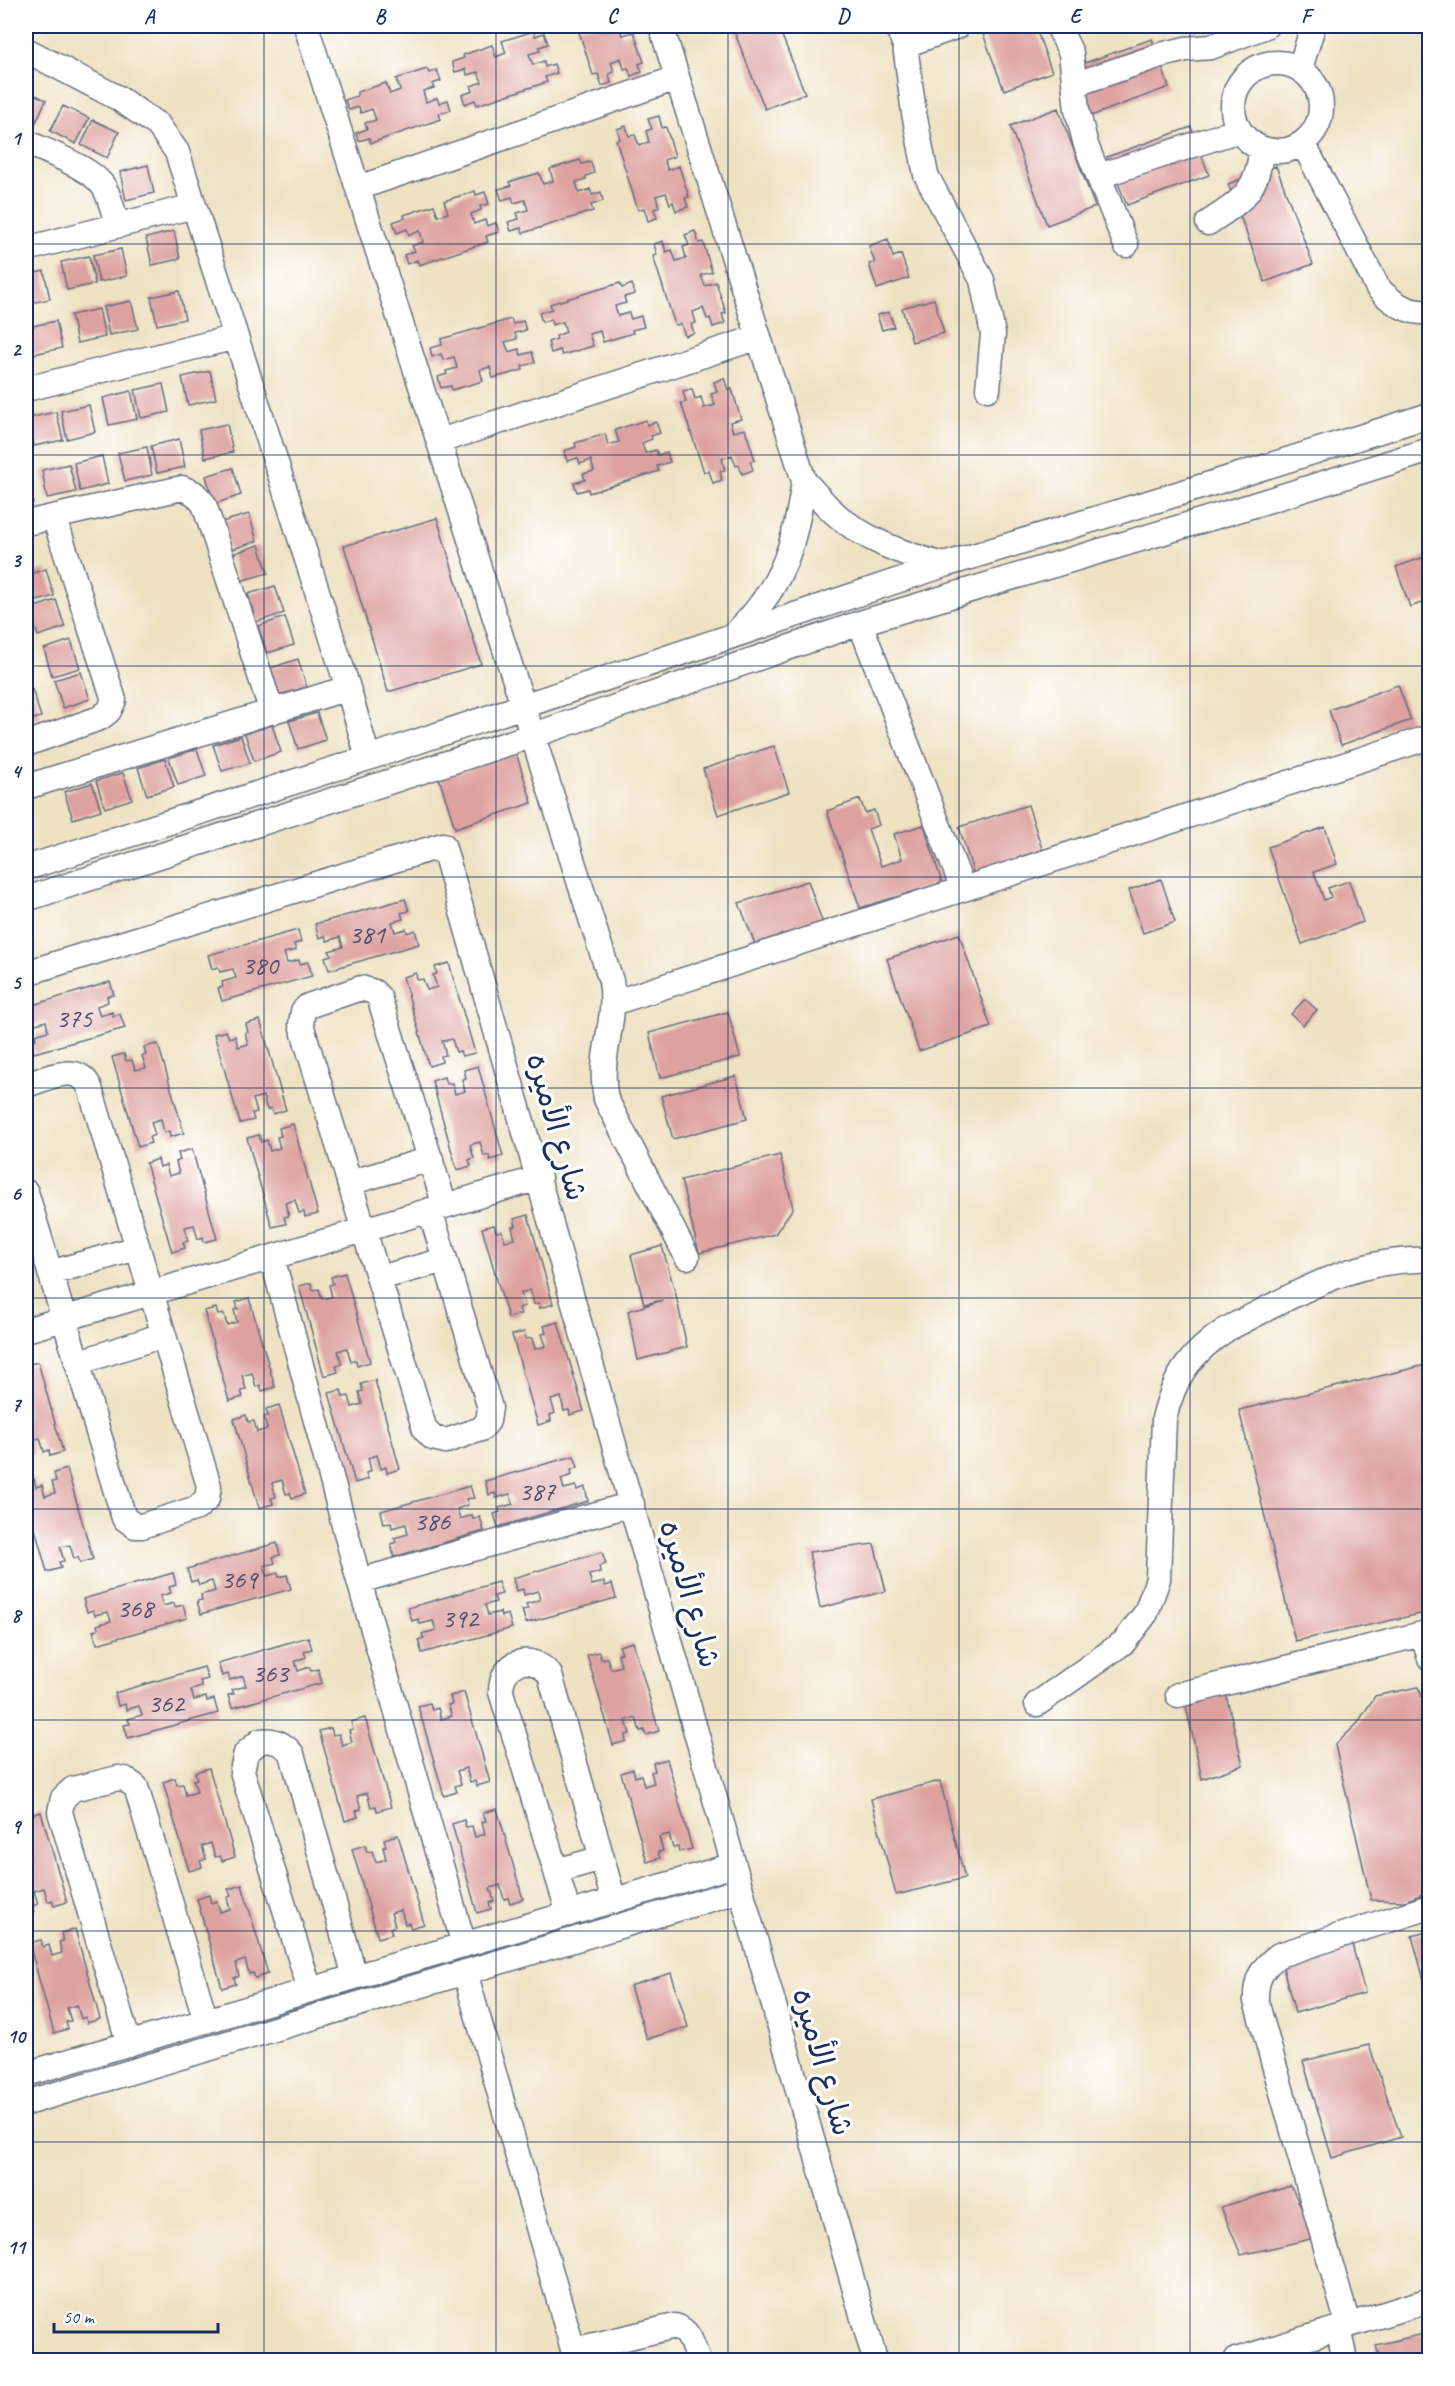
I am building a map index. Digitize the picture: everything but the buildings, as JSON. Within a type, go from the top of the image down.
[{"type":"street","points":[[306,26],[534,735],[610,981],[613,1003],[603,1059],[603,1086],[606,1099],[687,1257]]},
{"type":"street","points":[[661,26],[804,481],[831,510],[866,536],[905,554],[944,565]]},
{"type":"street","points":[[1058,26],[1071,52],[1077,110],[1086,145],[1126,244]]},
{"type":"street","points":[[1076,84],[1161,55],[1186,49],[1211,47],[1240,31],[1266,26]]},
{"type":"street","points":[[1300,69],[1313,26]]},
{"type":"street","points":[[953,27],[901,35],[926,175],[958,230],[982,280],[993,334],[988,389]]},
{"type":"street","points":[[1240,31],[1257,67]]},
{"type":"street","points":[[26,50],[118,98],[158,125],[177,152],[348,688],[368,758]]},
{"type":"street","points":[[1271,63],[1286,63],[1300,69],[1311,78],[1319,91],[1322,105],[1320,120],[1313,133],[1303,143],[1290,150],[1275,152],[1261,149],[1248,141],[1239,130],[1233,116],[1232,102],[1237,88],[1245,76],[1257,67],[1271,63]]},
{"type":"street","points":[[358,188],[677,78]]},
{"type":"street","points":[[1099,176],[1239,130]]},
{"type":"street","points":[[26,141],[89,173],[99,181],[105,189],[117,225]]},
{"type":"street","points":[[1303,143],[1378,288],[1390,300],[1405,309],[1430,312]]},
{"type":"street","points":[[1208,223],[1245,197],[1255,182],[1260,166],[1261,149]]},
{"type":"street","points":[[26,249],[194,206]]},
{"type":"street","points":[[26,388],[236,337]]},
{"type":"street","points":[[440,441],[759,337]]},
{"type":"street","points":[[26,868],[368,758],[944,565],[1430,415]]},
{"type":"street","points":[[26,899],[534,735],[860,623],[1430,450]]},
{"type":"street","points":[[1233,477],[1244,508]]},
{"type":"street","points":[[734,635],[760,609],[782,572],[798,522],[804,481]]},
{"type":"street","points":[[26,523],[182,488],[194,493],[204,504],[272,712]]},
{"type":"street","points":[[26,744],[100,718],[109,711],[114,700],[54,517]]},
{"type":"street","points":[[860,623],[963,889]]},
{"type":"street","points":[[26,787],[348,688]]},
{"type":"street","points":[[613,1003],[1430,737]]},
{"type":"street","name":"شارع الأميره","points":[[26,973],[443,845],[875,2361]]},
{"type":"street","points":[[361,988],[374,992],[382,1003],[431,1159],[445,1260],[490,1408],[488,1421],[481,1429],[446,1441],[433,1438],[425,1430],[301,1024],[301,1017],[308,1006],[361,988]]},
{"type":"street","points":[[26,1085],[69,1073],[76,1073],[87,1081],[209,1492],[207,1499],[197,1508],[135,1526],[128,1523],[121,1512],[26,1192]]},
{"type":"street","points":[[349,1183],[431,1159]]},
{"type":"street","points":[[26,1330],[539,1178]]},
{"type":"street","points":[[50,1273],[137,1248]]},
{"type":"street","points":[[273,1257],[359,1581],[473,1942],[489,1965]]},
{"type":"street","points":[[379,1278],[445,1260]]},
{"type":"street","points":[[1037,1704],[1124,1642],[1146,1613],[1158,1579],[1164,1419],[1169,1396],[1179,1376],[1192,1358],[1208,1342],[1227,1329],[1354,1269],[1400,1260],[1430,1260]]},
{"type":"street","points":[[77,1363],[163,1335]]},
{"type":"street","points":[[359,1581],[632,1504]]},
{"type":"street","points":[[1178,1695],[1426,1633],[1430,1658]]},
{"type":"street","points":[[569,1914],[501,1692],[504,1674],[518,1663],[527,1661],[537,1663],[550,1675],[614,1901]]},
{"type":"street","points":[[310,1990],[242,1771],[246,1753],[260,1742],[278,1742],[292,1754],[355,1977]]},
{"type":"street","points":[[129,2044],[60,1812],[63,1798],[73,1789],[118,1778],[136,1787],[206,2021]]},
{"type":"street","points":[[556,1871],[602,1858]]},
{"type":"street","points":[[26,2074],[734,1865]]},
{"type":"street","points":[[26,2103],[741,1890]]},
{"type":"street","points":[[1345,2361],[1343,2327],[1256,2001],[1255,1987],[1268,1963],[1279,1955],[1430,1907]]},
{"type":"street","points":[[427,1956],[435,1981]]},
{"type":"street","points":[[465,1972],[575,2356],[675,2326],[689,2336],[698,2361]]},
{"type":"street","points":[[1236,2361],[1430,2300]]}]
